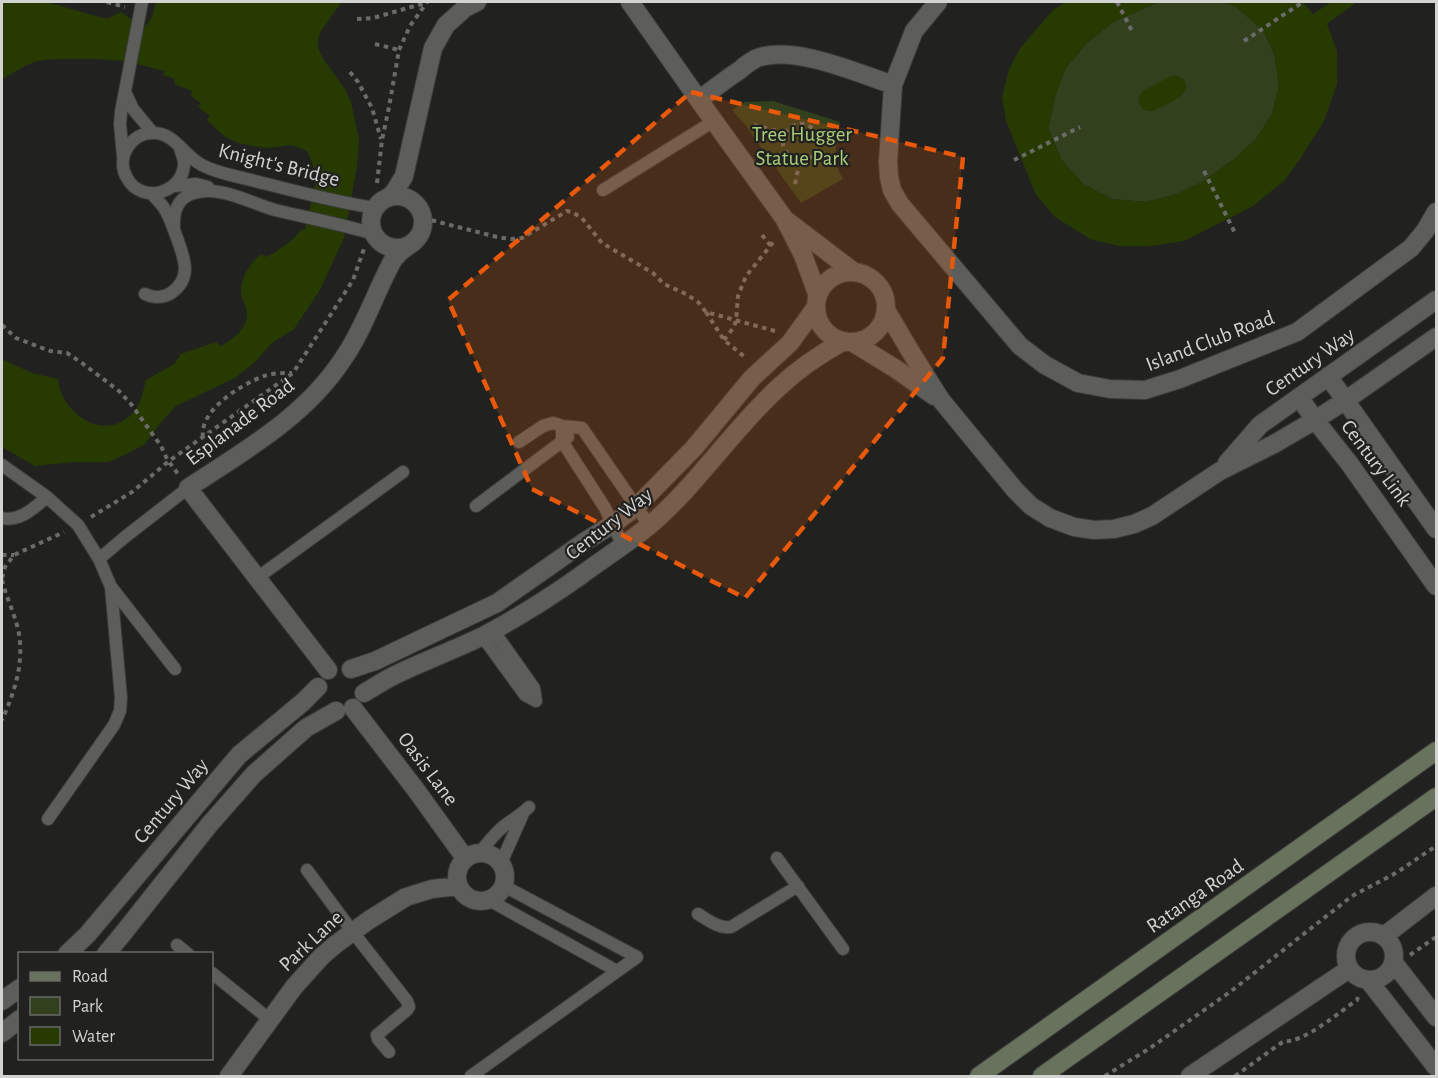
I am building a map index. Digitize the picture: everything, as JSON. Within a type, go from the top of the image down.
[{"type":"main road","name":"Ratanga Road","points":[[979,1077],[1437,752]]},
{"type":"main road","points":[[1042,1077],[1437,797]]},
{"type":"street","points":[[404,176],[423,226],[416,240],[408,246],[392,248],[373,235],[372,221],[378,204],[395,191],[404,176],[433,48],[446,25],[465,8],[477,2]]},
{"type":"street","points":[[630,2],[706,110],[781,226],[803,255],[817,302],[818,319],[824,329],[833,337],[848,341],[865,339],[877,331],[886,310],[885,297],[878,285],[868,276],[855,272],[781,226]]},
{"type":"street","name":"Island Club Road","points":[[938,2],[914,31],[893,85],[888,162],[892,190],[900,204],[1020,346],[1045,365],[1078,383],[1110,389],[1145,390],[1180,379],[1297,332],[1411,248],[1437,212]]},
{"type":"street","points":[[706,110],[761,60],[783,54],[806,57],[893,85]]},
{"type":"street","points":[[378,204],[396,196],[403,197],[410,200],[419,212]]},
{"type":"street","name":"Esplanade Road","points":[[373,235],[382,268],[379,288]]},
{"type":"street","name":"Esplanade Road","points":[[328,670],[188,488],[281,425],[307,403],[343,360],[359,333],[393,260],[408,246]]},
{"type":"street","points":[[817,302],[823,286],[833,276],[843,272],[855,272]]},
{"type":"street","name":"Century Way","points":[[1220,471],[1260,425],[1437,300]]},
{"type":"street","name":"Century Way","points":[[351,669],[375,661],[497,603],[636,507],[694,448],[752,378],[790,343],[817,302]]},
{"type":"street","name":"Century Way","points":[[886,310],[941,400],[1015,490],[1031,506],[1050,518],[1074,528],[1094,530],[1134,524],[1152,516],[1220,471],[1315,420],[1437,337]]},
{"type":"street","name":"Century Way","points":[[108,952],[209,825],[254,774],[306,728],[351,704],[394,675],[488,633],[554,595],[623,546],[684,493],[777,389],[822,353],[848,341],[896,369],[941,400]]},
{"type":"street","name":"Century Link","points":[[1328,376],[1437,529]]},
{"type":"street","name":"Century Link","points":[[1299,397],[1350,463],[1437,586]]},
{"type":"street","points":[[340,666],[351,669],[360,677],[363,683],[351,704],[329,709],[324,704],[318,687],[321,677],[328,670],[340,666]]},
{"type":"street","name":"Century Way","points":[[68,952],[87,935],[239,755],[318,687]]},
{"type":"street","name":"Oasis Lane","points":[[351,704],[416,790],[473,855]]},
{"type":"street","points":[[488,854],[495,857],[504,870],[504,886],[495,897],[489,900],[474,900],[462,892],[458,886],[456,878],[460,863],[473,855],[488,854]]},
{"type":"street","name":"Park Lane","points":[[229,1077],[294,987],[321,957],[352,931],[406,897],[432,889],[458,886]]},
{"type":"street","points":[[1384,936],[1437,896]]},
{"type":"street","points":[[1433,1012],[1396,965],[1391,943],[1384,936],[1371,932],[1358,934],[1348,944],[1345,956],[1349,969],[1357,977],[1371,984],[1437,1067]]},
{"type":"street","points":[[1371,984],[1396,965]]},
{"type":"street","points":[[1190,1077],[1349,969]]},
{"type":"street","points":[[2,1001],[18,989]]},
{"type":"street","points":[[2,1033],[18,1021]]},
{"type":"lane","points":[[142,2],[121,112],[123,168],[126,178],[133,186],[142,192],[152,194],[163,207],[174,230],[186,267],[181,283],[167,296],[145,294]]},
{"type":"lane","points":[[126,94],[134,109],[153,133]]},
{"type":"lane","points":[[603,190],[706,110]]},
{"type":"lane","points":[[123,157],[127,147],[134,139],[143,134],[153,133]]},
{"type":"lane","name":"Knight's Bridge","points":[[153,133],[173,140],[194,161],[204,167],[357,205],[378,204]]},
{"type":"lane","points":[[174,186],[182,174],[184,161],[180,148]]},
{"type":"lane","name":"Knight's Bridge","points":[[152,194],[164,192],[174,186],[195,184],[206,186],[273,209],[350,227],[373,235]]},
{"type":"lane","name":"Knight's Bridge","points":[[174,230],[175,212],[183,198],[200,192],[220,192]]},
{"type":"lane","points":[[519,442],[543,426],[553,423],[582,428],[649,525]]},
{"type":"lane","points":[[562,426],[562,441],[605,508],[623,546]]},
{"type":"lane","points":[[476,506],[582,428]]},
{"type":"lane","points":[[2,465],[47,497],[78,525],[99,559],[111,587],[175,669]]},
{"type":"lane","points":[[257,579],[403,472]]},
{"type":"lane","points":[[99,559],[188,488]]},
{"type":"lane","points":[[2,518],[18,518],[28,513],[47,497]]},
{"type":"lane","points":[[48,819],[114,725],[120,711],[121,698],[111,587]]},
{"type":"lane","points":[[488,633],[536,690],[536,701],[525,695],[488,633]]},
{"type":"lane","points":[[473,855],[507,824],[526,811],[501,863]]},
{"type":"lane","points":[[777,858],[843,949]]},
{"type":"lane","points":[[307,870],[409,1004],[406,1010],[377,1035],[389,1052]]},
{"type":"lane","points":[[471,1077],[637,957],[504,886]]},
{"type":"lane","points":[[698,914],[723,927],[731,927],[798,886]]},
{"type":"lane","points":[[489,900],[617,971]]},
{"type":"lane","points":[[213,974],[269,1019]]},
{"type":"path","points":[[357,19],[373,18],[426,2]]},
{"type":"path","points":[[378,204],[382,140],[399,50],[410,26],[426,2]]},
{"type":"path","points":[[1117,2],[1133,33]]},
{"type":"path","points":[[1244,41],[1303,2]]},
{"type":"path","points":[[375,45],[399,50]]},
{"type":"path","points":[[350,72],[372,108],[382,140]]},
{"type":"path","points":[[803,123],[810,126],[818,136],[817,150],[813,156],[806,159],[793,158],[784,147],[785,133],[796,124],[803,123]]},
{"type":"path","points":[[754,124],[785,133]]},
{"type":"path","points":[[1014,160],[1080,127]]},
{"type":"path","points":[[795,184],[800,160]]},
{"type":"path","points":[[1204,171],[1236,235]]},
{"type":"path","points":[[419,212],[497,237],[512,239],[522,238],[567,211],[572,212],[582,218],[602,243],[653,273],[663,284],[698,302],[724,340],[746,358]]},
{"type":"path","points":[[724,340],[734,327],[738,296],[746,276],[771,246],[781,226]]},
{"type":"path","points":[[132,492],[169,461],[293,374],[353,279],[364,248],[373,235]]},
{"type":"path","points":[[762,235],[771,246]]},
{"type":"path","points":[[706,312],[782,333]]},
{"type":"path","points":[[2,325],[16,339],[50,351],[67,353],[118,391],[131,404],[188,488]]},
{"type":"path","points":[[203,437],[202,433],[208,415],[236,390],[266,375],[293,374]]},
{"type":"path","points":[[2,555],[14,555]]},
{"type":"path","points":[[2,580],[6,597]]},
{"type":"path","points":[[2,592],[13,611],[18,630],[20,659],[17,679],[2,720]]},
{"type":"path","points":[[1105,1077],[1230,992],[1352,896],[1396,873],[1437,846]]},
{"type":"path","points":[[1396,965],[1437,937]]},
{"type":"path","points":[[1234,1077],[1284,1041],[1301,1038],[1357,1000],[1371,984]]},
{"type":"highlighted area","points":[[691,92],[963,157],[943,358],[745,598],[532,489],[448,300]]},
{"type":"green space","points":[[1159,2],[1221,2],[1235,6],[1263,30],[1275,56],[1279,86],[1272,114],[1256,139],[1233,160],[1202,182],[1177,194],[1145,202],[1112,199],[1083,184],[1061,159],[1048,128],[1055,97],[1065,69],[1087,43],[1113,22]]},
{"type":"green space","name":"Tree Hugger Statue Park","points":[[773,101],[840,122],[834,161],[843,179],[801,203],[732,110],[744,102]]},
{"type":"water","points":[[2,2],[46,2],[107,19],[121,12],[144,28],[152,17],[156,2],[346,2],[341,3],[321,31],[318,48],[351,102],[359,140],[357,166],[344,238],[320,290],[294,329],[272,343],[254,363],[235,378],[176,406],[145,444],[109,462],[72,462],[35,466],[2,447],[2,359],[32,373],[58,379],[67,403],[85,420],[97,425],[109,426],[121,422],[138,406],[146,380],[174,364],[181,354],[216,342],[221,346],[242,329],[247,314],[241,291],[245,275],[261,254],[266,257],[281,249],[305,229],[315,186],[313,165],[307,151],[291,145],[269,148],[253,146],[238,143],[224,136],[207,120],[210,116],[198,107],[201,103],[191,96],[192,91],[174,84],[175,79],[163,75],[164,71],[125,61],[55,59],[37,61],[2,79]]},
{"type":"water","points":[[1066,2],[1159,2],[1113,22],[1087,43],[1065,69],[1055,97],[1048,128],[1061,159],[1083,184],[1112,199],[1145,202],[1177,194],[1202,182],[1233,160],[1256,139],[1272,114],[1279,86],[1275,56],[1263,30],[1235,6],[1221,2],[1303,2],[1313,14],[1331,2],[1357,2],[1327,24],[1337,51],[1337,84],[1324,121],[1285,180],[1253,206],[1184,241],[1151,246],[1119,246],[1090,239],[1055,217],[1036,195],[1006,121],[1002,97],[1009,69],[1021,47],[1053,10]]},
{"type":"water","points":[[1175,75],[1182,78],[1186,84],[1186,89],[1179,97],[1153,111],[1141,108],[1138,100],[1141,92]]}]
